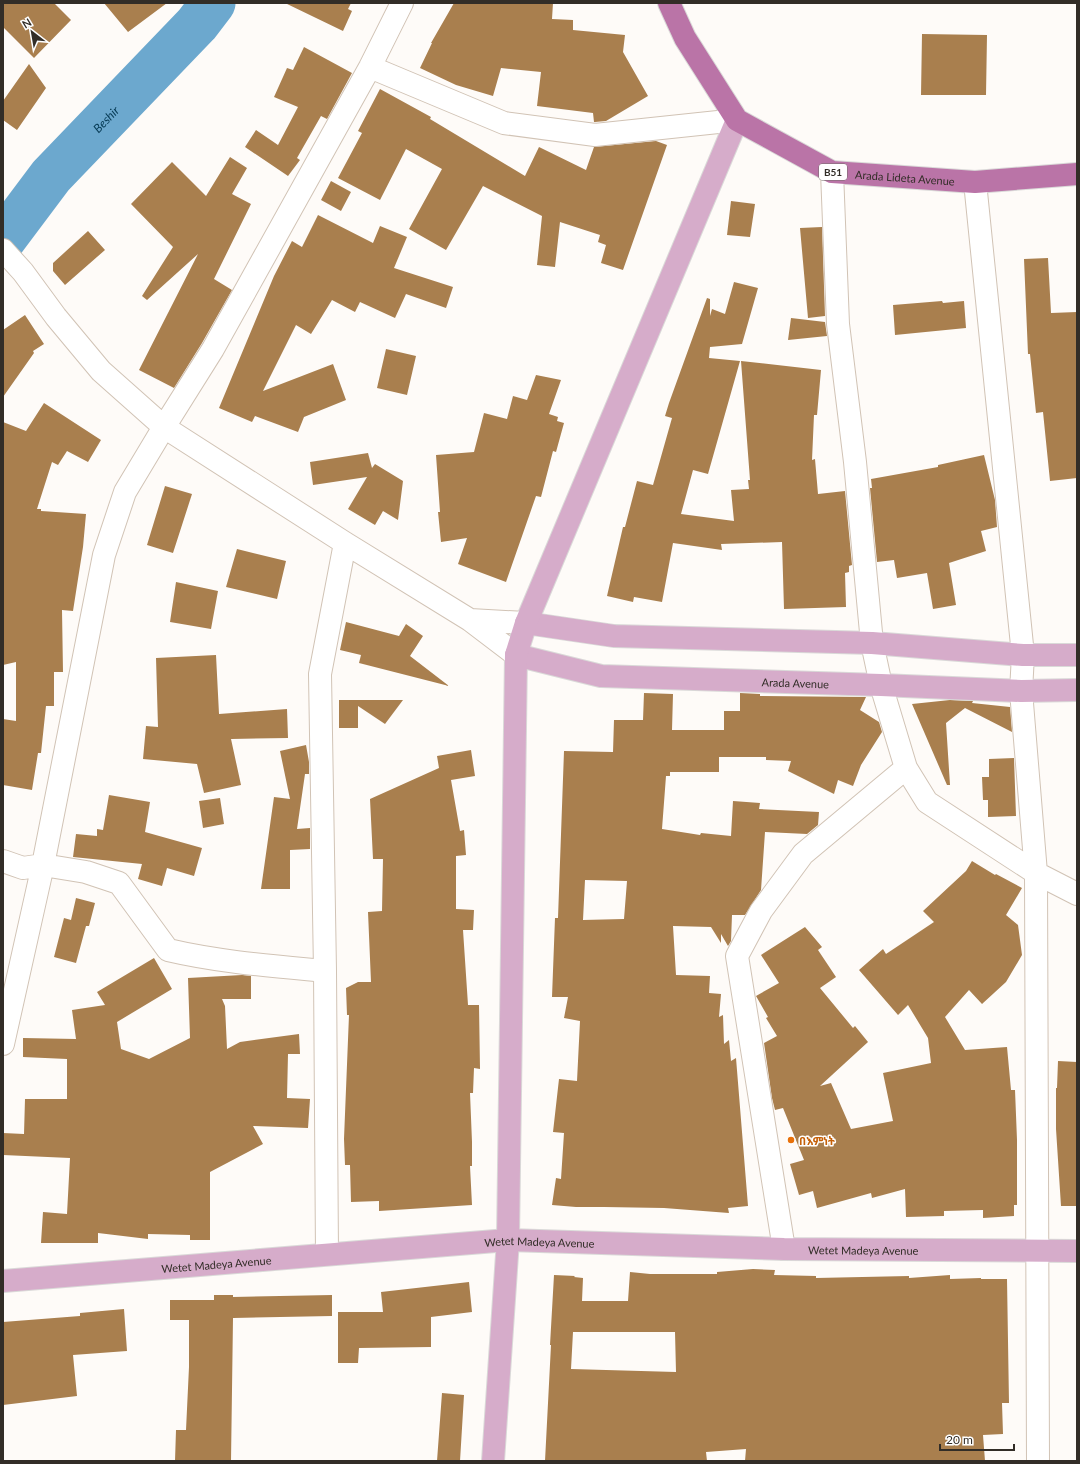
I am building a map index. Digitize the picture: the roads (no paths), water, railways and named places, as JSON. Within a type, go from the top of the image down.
[{"type":"highway","name":"Arada Lideta Avenue","points":[[669,3],[685,38],[737,120],[832,172],[975,182],[1077,174]]},
{"type":"main road","points":[[492,1461],[508,1240],[516,655],[526,623],[737,120]]},
{"type":"main road","points":[[526,623],[614,636],[872,643],[1023,655],[1077,655]]},
{"type":"main road","name":"Arada Avenue","points":[[516,655],[601,676],[1021,691],[1077,690]]},
{"type":"main road","name":"Wetet Madeya Avenue","points":[[3,1281],[508,1240],[784,1249],[1077,1251]]},
{"type":"street","points":[[3,1044],[43,865],[104,556],[125,492],[213,349],[370,67],[402,3]]},
{"type":"street","points":[[370,67],[504,123],[595,135],[737,120]]},
{"type":"street","points":[[832,172],[838,324],[855,462],[872,643],[881,685],[906,768],[927,802],[1036,873],[1077,894]]},
{"type":"street","points":[[975,182],[1023,655],[1021,691],[1036,873],[1038,1461]]},
{"type":"street","points":[[3,250],[23,272],[56,317],[101,370],[164,427],[345,543],[470,620],[516,655]]},
{"type":"street","points":[[327,1254],[325,971],[320,674],[345,543]]},
{"type":"street","points":[[470,620],[526,623]]},
{"type":"street","points":[[784,1249],[738,956],[761,911],[803,854],[906,768]]},
{"type":"street","points":[[3,861],[22,868],[43,865],[86,872],[120,883],[168,950],[234,962],[325,971]]},
{"type":"waterway","name":"Beshir","points":[[3,240],[51,176],[197,24],[213,3]]},
{"type":"place","name":"በእምነት","points":[[791,1140]]}]
